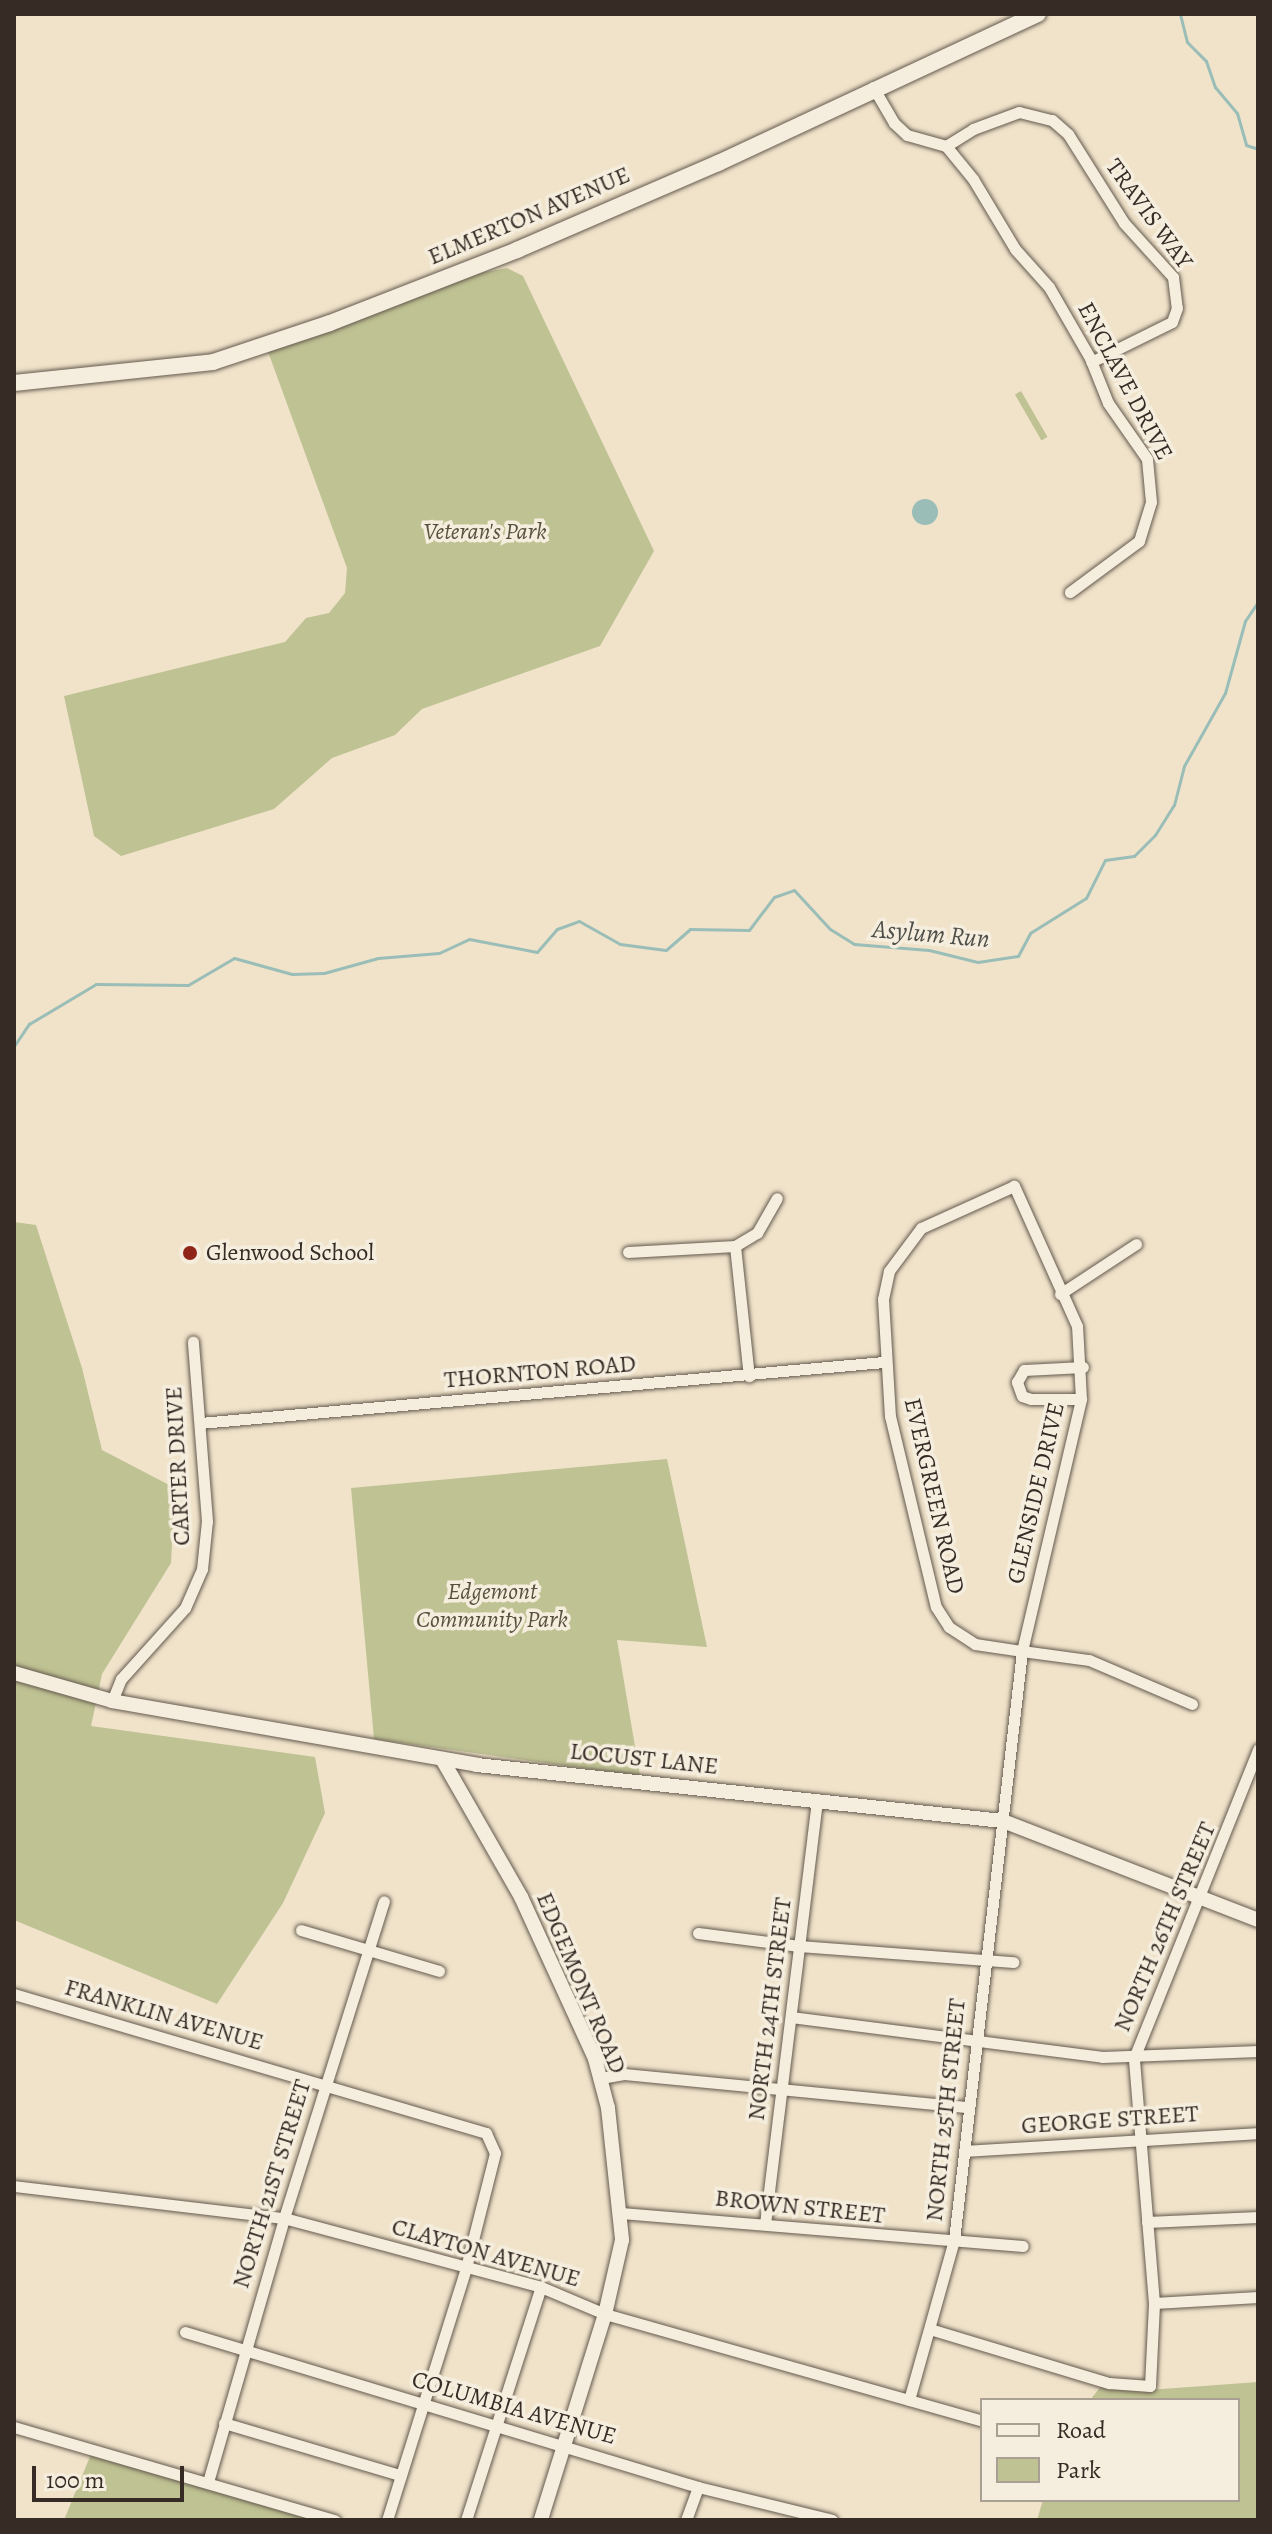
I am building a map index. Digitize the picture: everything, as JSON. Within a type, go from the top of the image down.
[{"type":"main road","name":"ELMERTON AVENUE","points":[[14,383],[213,362],[330,323],[517,250],[718,163],[873,87],[1038,14]]},
{"type":"street","points":[[873,87],[882,107],[907,135],[946,146]]},
{"type":"street","name":"TRAVIS WAY","points":[[946,146],[984,124],[1019,112],[1052,120],[1068,134],[1124,223],[1173,277],[1177,308],[1172,322],[1091,362]]},
{"type":"street","name":"ENCLAVE DRIVE","points":[[946,146],[973,179],[1015,249],[1049,287],[1091,362],[1108,403],[1147,459],[1151,502],[1139,541],[1070,592]]},
{"type":"street","name":"GLENSIDE DRIVE","points":[[1003,1821],[1022,1651],[1081,1399],[1083,1367],[1077,1326],[1014,1186]]},
{"type":"street","name":"EVERGREEN ROAD","points":[[1014,1186],[921,1228],[902,1249],[889,1271],[883,1299],[883,1362],[890,1416],[936,1607],[949,1627],[975,1644],[1089,1660],[1192,1704]]},
{"type":"street","points":[[628,1252],[735,1246],[757,1233],[777,1198]]},
{"type":"street","points":[[1060,1294],[1136,1244]]},
{"type":"street","points":[[735,1246],[749,1376]]},
{"type":"street","name":"CARTER DRIVE","points":[[112,1701],[121,1679],[185,1608],[202,1569],[207,1521],[193,1342]]},
{"type":"street","name":"THORNTON ROAD","points":[[200,1423],[883,1362]]},
{"type":"street","points":[[1081,1399],[1031,1399],[1022,1396],[1017,1382],[1024,1370],[1083,1367]]},
{"type":"street","name":"LOCUST LANE","points":[[14,1673],[112,1701],[442,1759],[1003,1821],[1258,1920]]},
{"type":"street","name":"NORTH 26TH STREET","points":[[933,2330],[1109,2383],[1150,2386],[1154,2303],[1134,2058],[1258,1753]]},
{"type":"street","name":"EDGEMONT ROAD","points":[[442,1759],[521,1897],[601,2078],[621,2213],[622,2240],[605,2314],[541,2520]]},
{"type":"street","name":"NORTH 24TH STREET","points":[[765,2224],[817,1799]]},
{"type":"street","name":"NORTH 25TH STREET","points":[[909,2400],[933,2330],[954,2240],[1003,1821]]},
{"type":"street","name":"NORTH 21ST STREET","points":[[208,2482],[244,2350],[384,1901]]},
{"type":"street","points":[[301,1930],[368,1947],[439,1971]]},
{"type":"street","points":[[698,1933],[799,1946],[984,1963],[1013,1962]]},
{"type":"street","name":"FRANKLIN AVENUE","points":[[14,1994],[486,2133],[495,2153],[466,2268]]},
{"type":"street","points":[[791,2017],[1134,2058],[1258,2051]]},
{"type":"street","points":[[601,2078],[624,2074],[968,2107]]},
{"type":"street","name":"GEORGE STREET","points":[[965,2151],[1258,2133]]},
{"type":"street","name":"CLAYTON AVENUE","points":[[14,2186],[284,2218],[541,2287],[605,2314],[980,2420]]},
{"type":"street","name":"BROWN STREET","points":[[621,2213],[1023,2246]]},
{"type":"street","points":[[1147,2222],[1258,2217]]},
{"type":"street","points":[[387,2520],[420,2403],[466,2268]]},
{"type":"street","points":[[466,2520],[494,2423],[541,2287]]},
{"type":"street","points":[[1154,2303],[1258,2297]]},
{"type":"street","name":"COLUMBIA AVENUE","points":[[185,2332],[566,2444],[698,2487],[832,2520]]},
{"type":"street","points":[[224,2423],[400,2475]]},
{"type":"street","points":[[14,2427],[335,2520]]},
{"type":"street","points":[[686,2520],[698,2487]]},
{"type":"green space","name":"Veteran's Park","points":[[507,268],[523,276],[654,551],[600,646],[422,709],[395,735],[332,758],[274,809],[121,856],[94,836],[64,696],[285,642],[306,618],[329,613],[345,593],[347,568],[267,349],[470,275]]},
{"type":"green space","points":[[1021,391],[1048,437],[1041,440],[1015,394]]},
{"type":"green space","points":[[14,1222],[36,1225],[82,1368],[102,1450],[175,1488],[171,1563],[102,1674],[91,1726],[315,1757],[325,1813],[283,1903],[217,2004],[14,1920]]},
{"type":"green space","name":"Edgemont Community Park","points":[[667,1459],[707,1647],[617,1640],[640,1776],[374,1739],[351,1488]]},
{"type":"green space","points":[[1258,2382],[1258,2520],[1037,2520],[1042,2502],[1240,2502],[1240,2398],[1092,2398],[1102,2385],[1148,2390]]},
{"type":"green space","points":[[91,2454],[168,2476],[312,2520],[64,2520]]},
{"type":"water","points":[[925,499],[934,503],[938,512],[934,521],[925,525],[916,521],[912,512],[916,503]]},
{"type":"waterway","points":[[1180,14],[1187,42],[1206,61],[1215,87],[1237,113],[1246,145],[1258,149]]},
{"type":"waterway","name":"Asylum Run","points":[[14,1046],[29,1024],[96,984],[188,985],[234,958],[292,974],[324,973],[378,958],[439,953],[469,939],[537,952],[557,929],[579,921],[620,944],[666,950],[690,929],[749,930],[774,897],[794,890],[830,929],[854,944],[929,950],[978,962],[1018,956],[1030,933],[1086,898],[1105,860],[1134,856],[1155,835],[1174,805],[1184,766],[1225,693],[1245,621],[1258,602]]},
{"type":"place","name":"Glenwood School","points":[[190,1253]]}]
